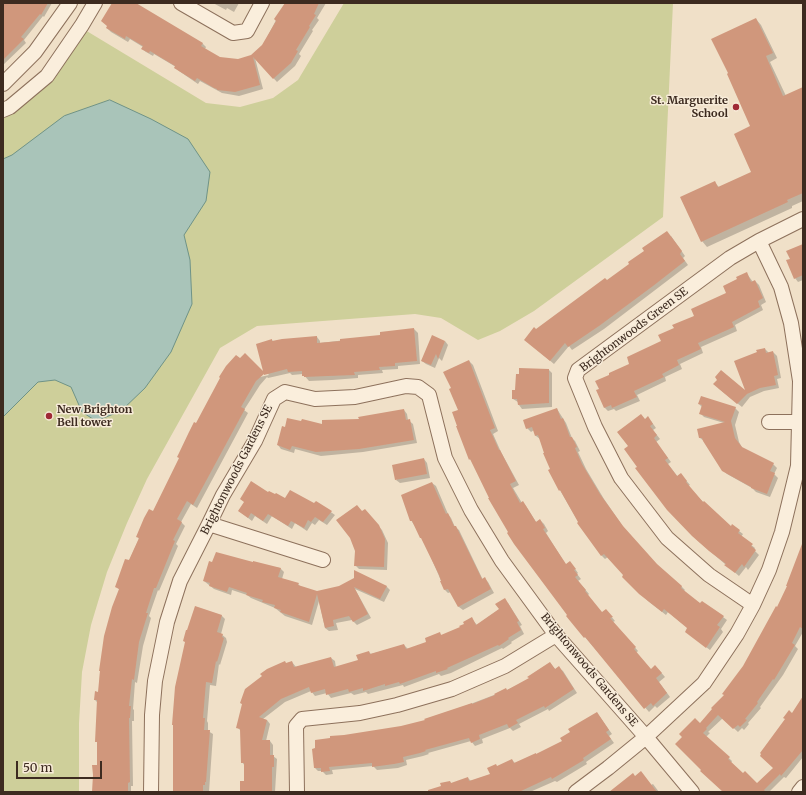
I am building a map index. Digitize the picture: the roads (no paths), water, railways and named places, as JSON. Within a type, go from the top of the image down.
[{"type":"street","points":[[3,84],[35,52],[70,3]]},
{"type":"street","points":[[3,110],[10,107],[47,76],[82,25],[95,3]]},
{"type":"street","points":[[181,3],[233,33],[247,31],[262,3]]},
{"type":"street","name":"Brightonwoods Green SE","points":[[753,605],[709,575],[667,538],[621,478],[595,427],[575,378],[578,370],[730,258],[803,218]]},
{"type":"street","points":[[576,792],[646,737],[704,683],[737,634],[753,605],[769,570],[782,532],[798,466],[800,381],[791,323],[781,287],[759,241]]},
{"type":"street","name":"Brightonwoods Gardens SE","points":[[151,792],[152,715],[155,681],[167,622],[180,581],[223,495],[254,441],[274,399],[285,392],[315,399],[355,397],[406,386],[418,387],[429,395],[445,458],[470,510],[502,561],[556,636],[646,737],[692,792]]},
{"type":"street","points":[[769,422],[799,422]]},
{"type":"street","points":[[209,524],[323,560]]},
{"type":"street","points":[[297,792],[296,726],[302,719],[360,713],[397,705],[452,690],[504,666],[556,636]]},
{"type":"street","points":[[799,792],[803,787]]},
{"type":"place","name":"St. Marguerite School","points":[[736,107]]},
{"type":"place","name":"New Brighton Bell tower","points":[[49,416]]}]
